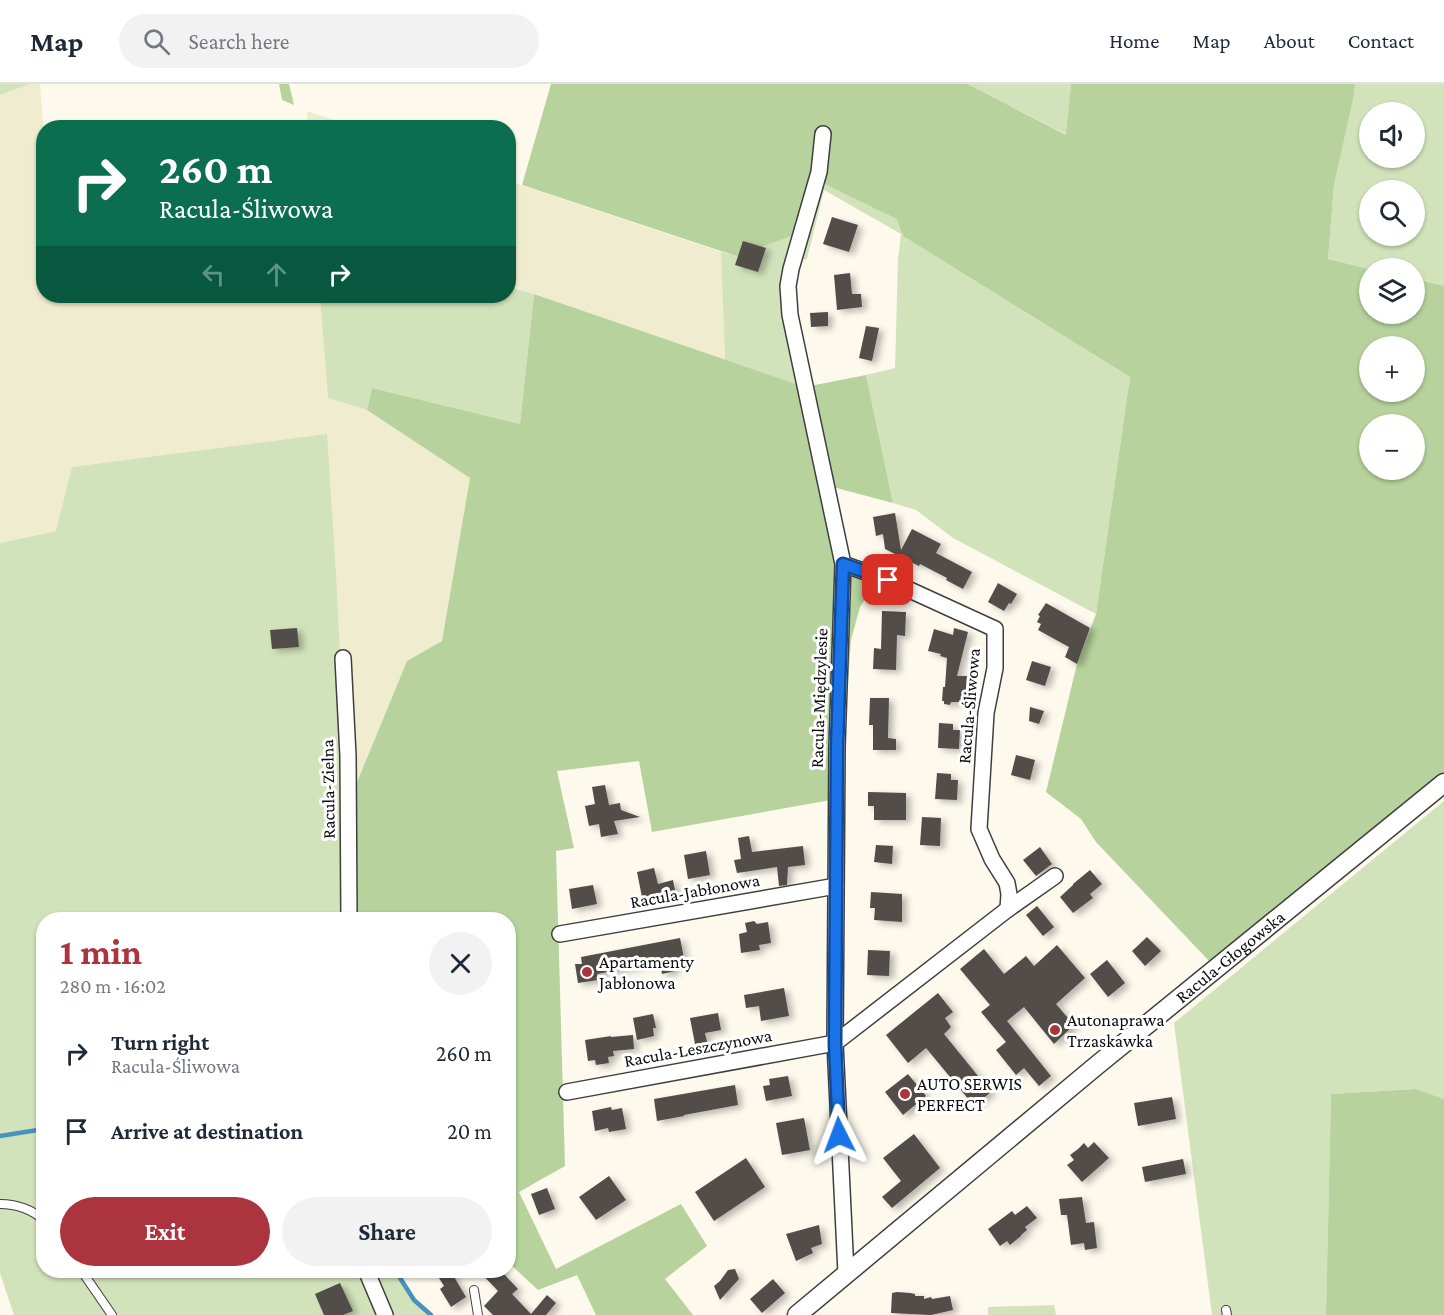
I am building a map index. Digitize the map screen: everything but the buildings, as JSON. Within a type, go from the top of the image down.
[{"type":"street","name":"Racula-Międzylesie","points":[[823,134],[819,172],[791,268],[788,286],[790,315],[843,564],[837,747],[835,1044],[846,1273]]},
{"type":"street","name":"Racula-Śliwowa","points":[[843,564],[888,580],[995,629],[995,668],[986,712],[979,829],[1010,894],[1008,909]]},
{"type":"street","name":"Racula-Zielna","points":[[343,658],[348,756],[349,912]]},
{"type":"street","name":"Racula-Głogowska","points":[[797,1315],[1444,783]]},
{"type":"street","points":[[835,1044],[1008,909],[1055,876]]},
{"type":"street","name":"Racula-Jabłonowa","points":[[560,934],[836,886]]},
{"type":"street","name":"Racula-Leszczynowa","points":[[567,1092],[835,1044]]},
{"type":"street","points":[[369,1278],[385,1315]]},
{"type":"lane","points":[[0,1204],[25,1208],[36,1215]]},
{"type":"lane","points":[[87,1278],[112,1315]]},
{"type":"lane","points":[[474,1290],[478,1315]]},
{"type":"shaded area","points":[[16,84],[40,84],[43,120],[36,120],[36,303],[321,303],[328,398],[367,410],[470,478],[442,641],[407,661],[348,804],[56,531],[0,543],[0,91]]},
{"type":"shaded area","points":[[307,111],[334,120],[308,120]]},
{"type":"shaded area","points":[[516,184],[721,252],[725,360],[516,289]]},
{"type":"green space","points":[[0,84],[29,84],[0,95]]},
{"type":"green space","points":[[279,84],[289,84],[294,105],[282,100]]},
{"type":"green space","points":[[551,84],[968,84],[1066,135],[1071,84],[1355,84],[1334,185],[1328,259],[1359,267],[1359,324],[1425,324],[1425,281],[1444,286],[1444,772],[1211,963],[1096,842],[1081,819],[1046,792],[1077,664],[1096,614],[1130,377],[903,236],[897,219],[820,182],[802,232],[736,256],[522,185]]},
{"type":"green space","points":[[968,84],[1071,84],[1067,135]]},
{"type":"green space","points":[[1355,84],[1444,84],[1444,286],[1425,281],[1425,258],[1359,258],[1359,267],[1328,259],[1334,185]]},
{"type":"green space","points":[[820,182],[898,219],[903,236],[1130,377],[1096,614],[953,538],[916,510],[893,503],[866,375],[895,368],[898,259],[901,234],[824,190],[807,259],[796,260],[789,291],[805,387],[725,360],[721,252],[736,256]]},
{"type":"green space","points":[[516,289],[534,294],[520,424],[372,388],[367,410],[328,398],[321,303],[516,303]]},
{"type":"green space","points":[[534,294],[805,387],[866,375],[893,503],[829,486],[849,557],[871,590],[860,607],[851,640],[842,798],[652,832],[639,761],[557,771],[574,848],[556,851],[565,1166],[519,1192],[556,1269],[681,1204],[707,1246],[665,1279],[693,1315],[596,1315],[577,1275],[538,1290],[516,1270],[516,912],[353,912],[348,804],[407,661],[442,641],[470,478],[367,410],[372,388],[520,424]]},
{"type":"green space","points":[[327,434],[353,912],[36,912],[36,1278],[400,1278],[414,1300],[431,1315],[14,1315],[0,1273],[0,543],[56,531],[72,467]]},
{"type":"green space","points":[[1444,801],[1444,1099],[1416,1089],[1331,1094],[1326,1315],[1212,1315],[1174,1023]]},
{"type":"green space","points":[[1416,1089],[1444,1099],[1444,1315],[1326,1315],[1331,1094]]},
{"type":"green space","points":[[1054,1305],[1056,1315],[988,1315],[988,1307]]},
{"type":"waterway","points":[[0,1136],[36,1130]]},
{"type":"waterway","points":[[400,1278],[414,1300],[431,1315]]},
{"type":"place","name":"Apartamenty Jabłonowa","points":[[587,972]]},
{"type":"place","name":"Autonaprawa Trzaskawka","points":[[1055,1030]]},
{"type":"place","name":"AUTO SERWIS PERFECT","points":[[905,1094]]},
{"type":"route","points":[[839,1135],[835,1044],[837,747],[843,564],[888,580]]}]
